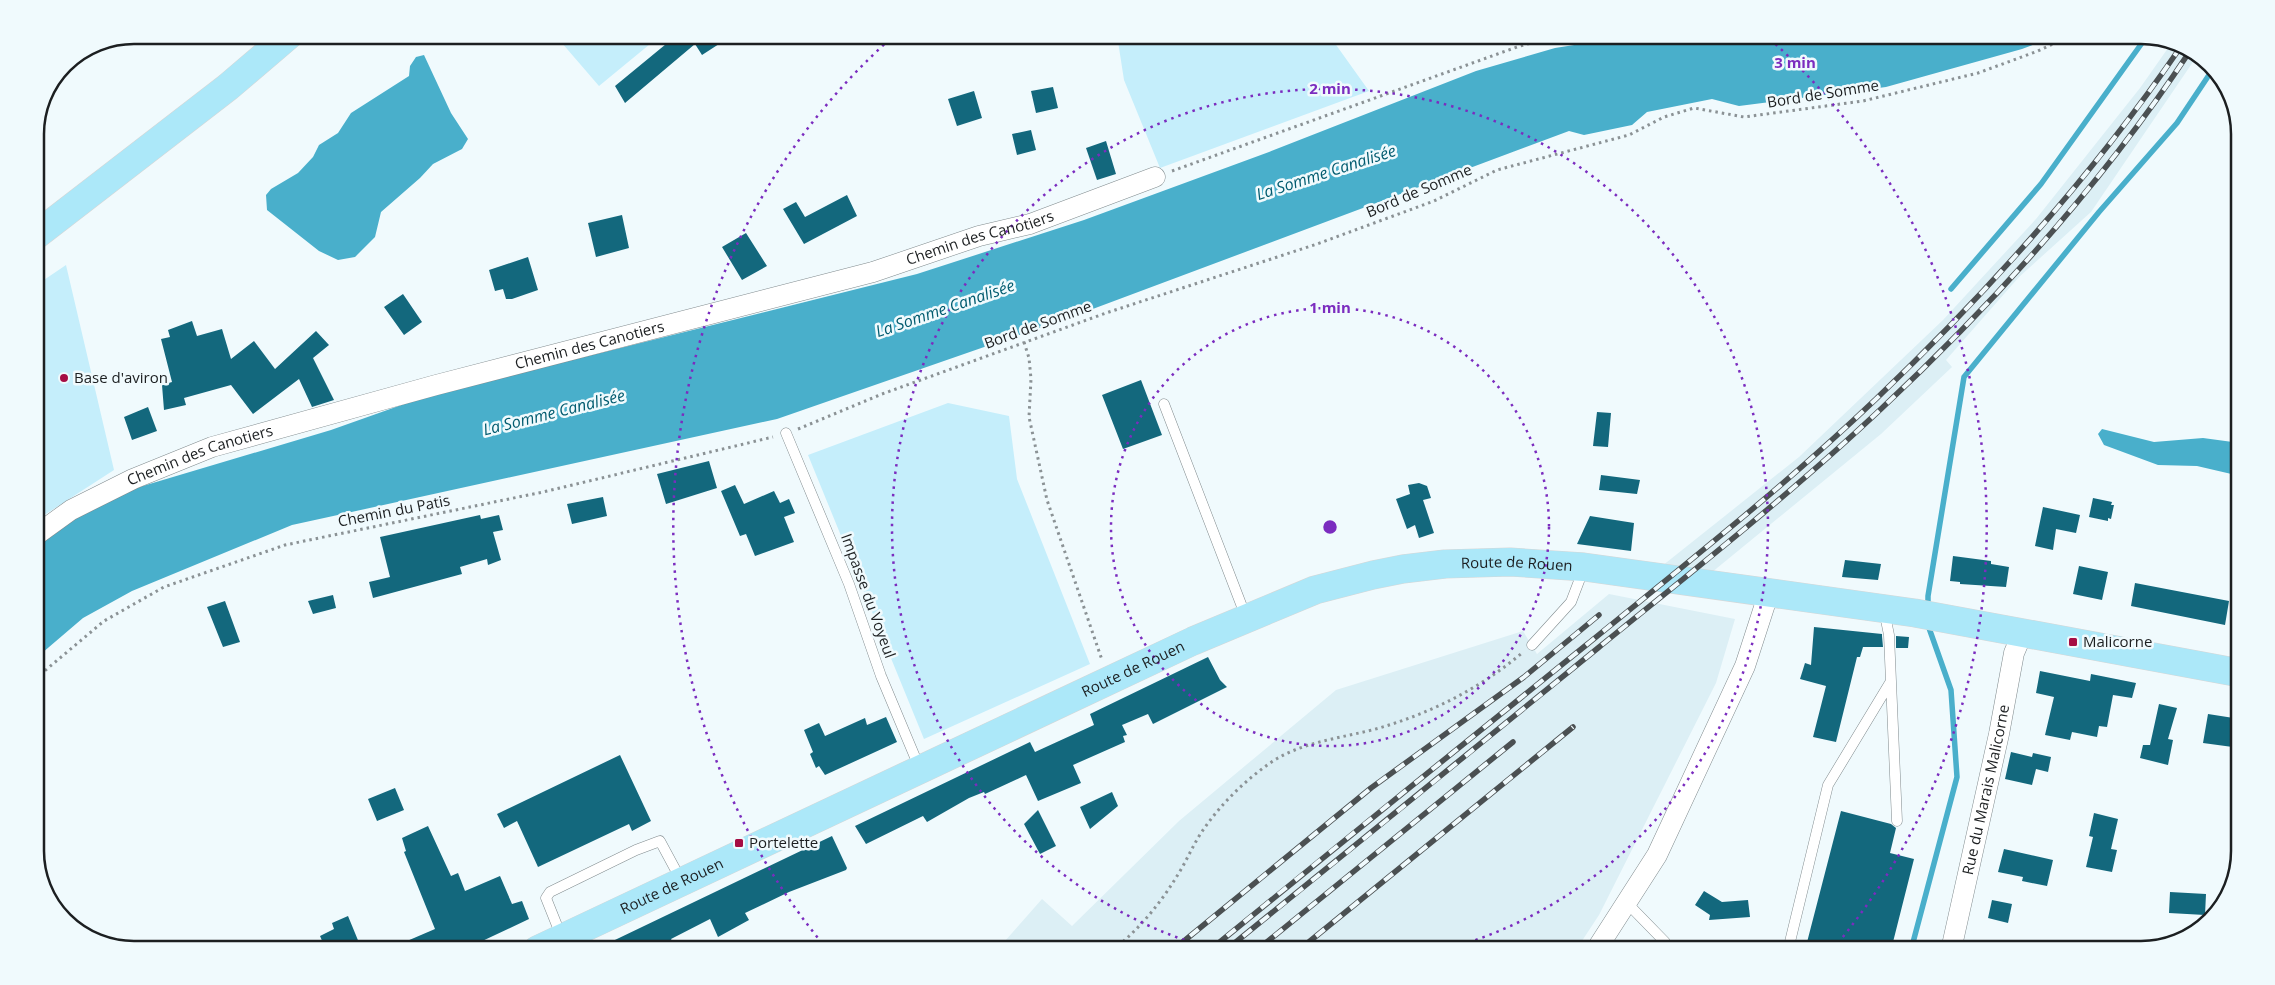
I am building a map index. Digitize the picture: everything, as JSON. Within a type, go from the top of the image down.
[{"type":"main road","points":[[44,229],[228,87],[278,44]]},
{"type":"main road","name":"Route de Rouen","points":[[571,941],[682,882],[1109,680],[1246,618],[1333,585],[1403,569],[1445,564],[1510,562],[1584,567],[1915,613],[2231,671]]},
{"type":"street","name":"Chemin des Canotiers","points":[[44,530],[71,510],[133,479],[212,447],[436,384],[873,272],[979,236],[1030,224],[1155,177]]},
{"type":"street","points":[[1602,941],[1658,855],[1746,666],[1769,592]]},
{"type":"street","name":"Rue du Marais Malicorne","points":[[1953,941],[1999,734],[2014,653],[2023,632]]},
{"type":"lane","points":[[1164,404],[1246,618]]},
{"type":"lane","name":"Impasse du Voyeul","points":[[786,433],[849,584],[881,676],[921,770]]},
{"type":"lane","points":[[1532,645],[1571,602],[1584,567]]},
{"type":"lane","points":[[1884,609],[1889,635],[1898,821]]},
{"type":"lane","points":[[1790,941],[1828,785],[1891,681]]},
{"type":"lane","points":[[564,941],[546,898],[550,892],[625,855],[660,841],[682,882]]},
{"type":"lane","points":[[1627,903],[1664,941]]},
{"type":"path","points":[[1155,177],[1528,44]]},
{"type":"path","name":"Bord de Somme","points":[[786,433],[882,394],[1024,342],[1326,241],[1434,201],[1498,170],[1629,135],[1664,117],[1679,112],[1694,108],[1744,117],[1863,101],[1978,73],[2053,44]]},
{"type":"path","points":[[1024,342],[1029,358],[1031,379],[1029,417],[1048,500],[1109,680]]},
{"type":"path","name":"Chemin du Patis","points":[[44,671],[104,621],[164,587],[285,545],[543,492],[786,433]]},
{"type":"path","points":[[1125,941],[1166,895],[1201,833],[1229,798],[1272,762],[1321,741],[1389,725],[1458,697],[1532,645]]},
{"type":"shaded area","points":[[563,44],[650,44],[599,86]]},
{"type":"shaded area","points":[[1118,44],[1335,44],[1369,91],[1160,168],[1124,80]]},
{"type":"shaded area","points":[[2168,48],[2194,61],[2091,212],[2019,277],[1946,360],[1952,367],[1881,434],[1711,573],[1662,566],[1799,457],[1943,320],[2036,219],[2140,88]]},
{"type":"shaded area","name":"Base d'aviron","points":[[66,265],[114,470],[44,515],[44,280]]},
{"type":"shaded area","points":[[948,403],[1009,416],[1017,479],[1090,664],[924,739],[808,455]]},
{"type":"shaded area","points":[[1609,594],[1735,619],[1716,683],[1599,915],[1582,941],[1005,941],[1042,899],[1072,926],[1179,821],[1336,690],[1523,631],[1537,654]]},
{"type":"water","name":"La Somme Canalisée","points":[[1581,44],[2035,44],[1886,87],[1739,106],[1712,99],[1647,112],[1632,125],[1584,135],[1569,131],[1082,313],[777,419],[292,525],[132,591],[83,618],[44,651],[44,538],[96,504],[126,491],[331,430],[424,397],[917,274],[1084,220],[1269,152],[1476,71],[1555,48]]},
{"type":"water","points":[[424,55],[451,113],[468,139],[462,149],[433,164],[381,212],[375,237],[355,257],[338,260],[319,251],[267,210],[266,195],[271,189],[298,173],[313,157],[319,145],[338,133],[351,113],[409,76],[410,66],[416,57]]},
{"type":"water","points":[[2102,429],[2154,442],[2203,438],[2231,442],[2231,474],[2197,466],[2158,465],[2104,445],[2098,434]]},
{"type":"building","points":[[666,44],[695,44],[625,103],[615,86]]},
{"type":"building","points":[[695,44],[719,44],[702,55]]},
{"type":"building","points":[[1053,87],[1058,108],[1036,113],[1031,91]]},
{"type":"building","points":[[974,91],[982,118],[957,126],[948,99]]},
{"type":"building","points":[[1031,130],[1036,150],[1017,155],[1012,134]]},
{"type":"building","points":[[1106,141],[1116,174],[1097,180],[1086,148]]},
{"type":"building","points":[[847,195],[857,216],[804,244],[783,209],[796,202],[805,217]]},
{"type":"building","points":[[622,215],[629,248],[596,257],[588,223]]},
{"type":"building","points":[[746,233],[767,266],[742,280],[722,247]]},
{"type":"building","points":[[528,257],[538,290],[512,299],[506,299],[503,289],[495,291],[489,270]]},
{"type":"building","points":[[403,294],[422,322],[404,335],[384,307]]},
{"type":"building","points":[[192,321],[197,336],[222,329],[231,359],[254,341],[275,369],[316,331],[329,345],[313,358],[334,400],[312,407],[299,379],[253,414],[231,385],[184,398],[186,405],[164,410],[162,385],[172,382],[161,339],[170,337],[168,330]]},
{"type":"building","points":[[1141,380],[1162,435],[1123,449],[1102,395]]},
{"type":"building","points":[[148,407],[157,431],[132,440],[124,417]]},
{"type":"building","points":[[1597,412],[1611,413],[1608,447],[1593,446]]},
{"type":"building","points":[[709,461],[717,488],[666,504],[657,474]]},
{"type":"building","points":[[1601,475],[1640,480],[1637,494],[1599,490]]},
{"type":"building","points":[[1419,483],[1427,486],[1431,498],[1423,500],[1434,533],[1419,538],[1415,525],[1407,529],[1396,499],[1410,494],[1408,485]]},
{"type":"building","points":[[735,485],[744,504],[774,491],[780,503],[789,499],[795,513],[784,517],[794,542],[755,556],[746,534],[740,536],[721,491]]},
{"type":"building","points":[[603,497],[607,516],[572,524],[567,504]]},
{"type":"building","points":[[2093,498],[2112,502],[2111,505],[2114,505],[2111,519],[2108,518],[2108,521],[2089,517]]},
{"type":"building","points":[[2043,507],[2080,515],[2076,533],[2056,529],[2053,550],[2035,546]]},
{"type":"building","points":[[480,515],[481,519],[499,515],[503,530],[493,532],[501,560],[488,565],[487,559],[460,567],[462,574],[373,598],[369,582],[390,577],[380,537]]},
{"type":"building","points":[[1590,516],[1634,523],[1631,551],[1577,544]]},
{"type":"building","points":[[1953,556],[1991,561],[1991,564],[2009,567],[2006,587],[1960,584],[1960,582],[1950,581]]},
{"type":"building","points":[[1845,560],[1881,564],[1878,580],[1842,577]]},
{"type":"building","points":[[2079,566],[2108,572],[2102,600],[2073,594]]},
{"type":"building","points":[[2135,583],[2229,601],[2225,625],[2131,606]]},
{"type":"building","points":[[333,595],[336,608],[313,614],[308,601]]},
{"type":"building","points":[[225,601],[240,642],[223,647],[207,607]]},
{"type":"building","points":[[1814,627],[1882,634],[1883,647],[1863,647],[1860,657],[1857,657],[1836,742],[1813,737],[1826,686],[1800,679],[1805,663],[1811,665]]},
{"type":"building","points":[[1896,636],[1909,637],[1908,648],[1896,648]]},
{"type":"building","points":[[1208,657],[1220,680],[1227,687],[1153,724],[1148,714],[1122,725],[1127,735],[1123,736],[1125,742],[1073,765],[1081,783],[1038,801],[1026,775],[985,794],[984,792],[969,798],[927,822],[923,816],[866,844],[855,826],[1030,742],[1035,752],[1094,725],[1090,714]]},
{"type":"building","points":[[2040,671],[2090,681],[2091,674],[2136,683],[2132,698],[2113,695],[2107,727],[2099,726],[2097,737],[2072,732],[2070,740],[2045,735],[2054,697],[2036,693]]},
{"type":"building","points":[[2159,704],[2177,708],[2168,739],[2173,740],[2168,765],[2140,758],[2143,745],[2150,745]]},
{"type":"building","points":[[2208,714],[2231,718],[2231,747],[2203,743]]},
{"type":"building","points":[[886,717],[897,742],[825,775],[819,766],[816,768],[810,754],[813,752],[804,730],[819,723],[825,736],[865,718],[867,725]]},
{"type":"building","points":[[2011,752],[2032,757],[2033,753],[2051,757],[2048,772],[2036,769],[2032,785],[2005,779]]},
{"type":"building","points":[[620,755],[651,821],[632,831],[629,824],[538,867],[517,821],[504,828],[497,814]]},
{"type":"building","points":[[395,788],[404,810],[377,821],[368,799]]},
{"type":"building","points":[[1112,792],[1118,806],[1090,829],[1080,807]]},
{"type":"building","points":[[1038,810],[1056,846],[1040,854],[1024,824]]},
{"type":"building","points":[[1841,811],[1891,824],[1896,828],[1890,853],[1914,859],[1893,941],[1807,941]]},
{"type":"building","points":[[2094,813],[2118,819],[2111,849],[2117,850],[2112,872],[2086,867],[2093,837],[2089,836]]},
{"type":"building","points":[[428,826],[451,876],[458,873],[465,891],[500,876],[512,904],[522,901],[529,919],[482,941],[407,941],[435,929],[404,852],[406,851],[402,838]]},
{"type":"building","points":[[832,836],[847,868],[745,913],[749,920],[718,937],[710,919],[671,939],[672,941],[613,941]]},
{"type":"building","points":[[2004,849],[2053,860],[2047,886],[2022,881],[2023,877],[1998,872]]},
{"type":"building","points":[[1704,891],[1722,902],[1748,900],[1750,917],[1709,920],[1710,915],[1695,905]]},
{"type":"building","points":[[2170,892],[2206,894],[2205,915],[2169,913]]},
{"type":"building","points":[[1992,900],[2012,904],[2008,923],[1988,918]]},
{"type":"building","points":[[348,916],[358,941],[322,941],[320,936],[334,929],[332,923]]},
{"type":"waterway","points":[[1951,289],[2041,184],[2141,44]]},
{"type":"waterway","points":[[1928,608],[1928,596],[1964,377],[2099,212],[2177,123],[2209,75]]},
{"type":"waterway","points":[[1913,941],[1957,777],[1951,690],[1928,622]]},
{"type":"railway","points":[[1221,941],[1696,556],[1841,432],[1959,316],[2038,230],[2113,140],[2177,52]]},
{"type":"railway","points":[[1237,941],[1742,531],[1848,440],[1966,326],[2046,238],[2122,146],[2186,56]]},
{"type":"railway","points":[[1184,941],[1371,788],[1524,677],[1599,615]]},
{"type":"railway","points":[[1310,941],[1573,727]]},
{"type":"railway","points":[[1268,941],[1513,742]]},
{"type":"place","name":"Base d'aviron","points":[[64,378]]},
{"type":"place","name":"Malicorne","points":[[2073,642]]},
{"type":"place","name":"Portelette","points":[[739,843]]}]
